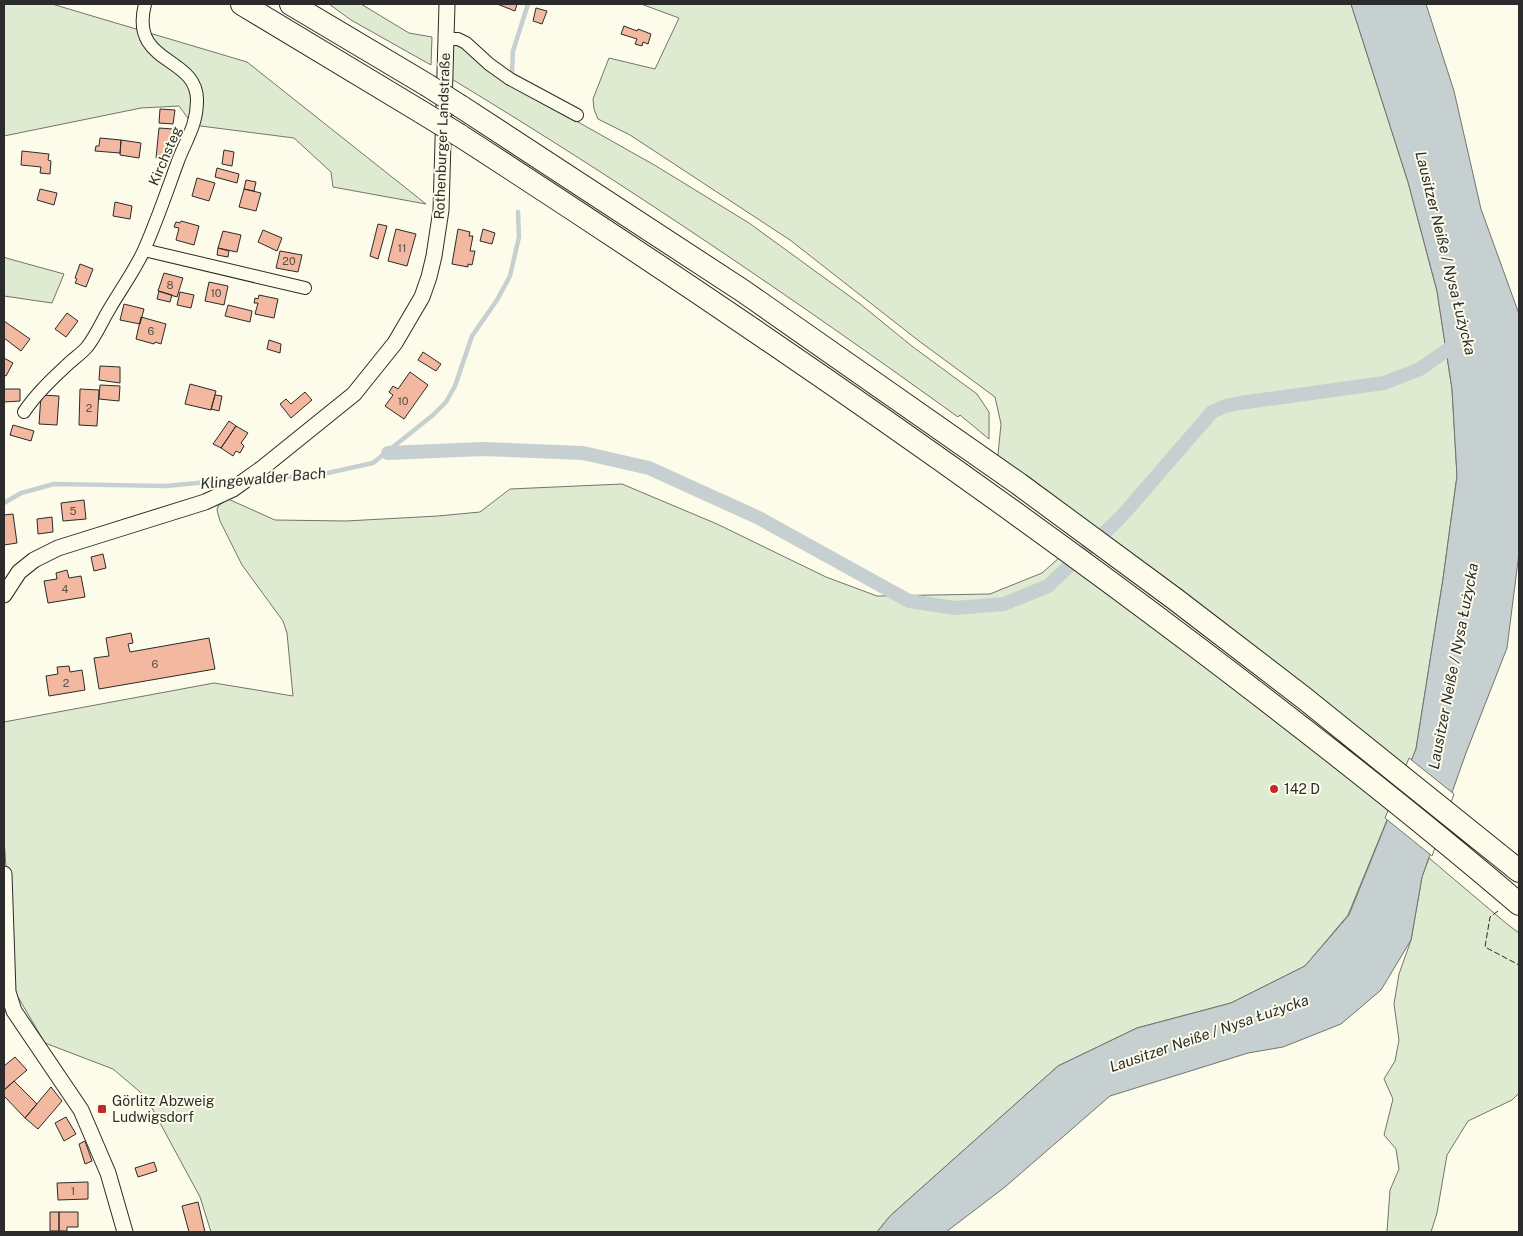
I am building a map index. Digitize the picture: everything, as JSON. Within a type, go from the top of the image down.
[{"type":"highway","points":[[242,4],[459,135],[685,284],[941,459],[1219,664],[1421,823],[1515,900]]},
{"type":"highway","points":[[291,4],[460,106],[743,291],[951,435],[1175,599],[1429,797],[1519,870]]},
{"type":"street","name":"Kirchsteg","points":[[24,412],[41,388],[87,347],[144,250],[184,147],[195,125],[198,100],[196,86],[188,74],[160,56],[145,37],[142,19],[145,4]]},
{"type":"street","name":"Rothenburger Landstraße","points":[[4,595],[19,572],[34,560],[58,548],[206,502],[233,488],[261,469],[354,394],[395,343],[422,297],[429,277],[441,210],[447,4]]},
{"type":"street","points":[[446,40],[458,39],[466,43],[489,64],[510,79],[577,115]]},
{"type":"street","points":[[144,250],[306,288]]},
{"type":"street","points":[[4,874],[6,992],[14,1011],[81,1110],[108,1173],[125,1232]]},
{"type":"green space","points":[[4,4],[52,4],[247,62],[426,204],[333,187],[331,172],[294,138],[193,125],[179,106],[141,108],[4,136]]},
{"type":"green space","points":[[329,4],[361,4],[409,33],[432,37],[431,65],[351,20]]},
{"type":"green space","points":[[641,4],[1351,4],[1408,182],[1437,291],[1452,389],[1457,476],[1416,749],[1405,776],[997,465],[1001,424],[995,397],[919,341],[790,240],[630,135],[598,119],[593,99],[609,58],[655,69],[679,18]]},
{"type":"green space","points":[[459,44],[493,74],[656,166],[749,223],[859,303],[913,347],[977,394],[989,412],[989,439],[960,415],[958,417],[707,242],[580,159],[450,78],[451,45]]},
{"type":"green space","points":[[4,256],[64,274],[52,303],[4,296]]},
{"type":"green space","points":[[622,484],[717,524],[826,577],[877,596],[990,594],[1042,573],[1068,550],[1394,803],[1348,915],[1305,966],[1231,1003],[1137,1028],[1058,1066],[890,1216],[877,1232],[211,1232],[200,1197],[146,1097],[113,1069],[45,1043],[15,992],[4,839],[4,722],[214,683],[293,696],[287,633],[283,621],[242,565],[220,521],[217,510],[218,506],[228,499],[275,520],[346,521],[480,512],[510,489]]},
{"type":"green space","points":[[1429,858],[1519,933],[1519,1093],[1512,1100],[1468,1121],[1447,1155],[1437,1213],[1431,1232],[1387,1232],[1390,1190],[1399,1169],[1396,1149],[1384,1135],[1393,1099],[1384,1079],[1395,1061],[1399,1040],[1394,1004],[1399,974],[1411,940],[1422,877]]},
{"type":"water","name":"Lausitzer Neiße / Nysa Łużycka","points":[[1351,4],[1426,4],[1454,91],[1481,209],[1519,314],[1519,553],[1507,648],[1466,753],[1422,877],[1411,940],[1381,990],[1341,1024],[1283,1047],[1248,1053],[1110,1096],[1005,1187],[946,1232],[877,1232],[890,1216],[1058,1066],[1137,1028],[1231,1003],[1305,966],[1349,915],[1416,749],[1457,476],[1452,389],[1437,291],[1408,182]]},
{"type":"pier","points":[[1409,758],[1454,794],[1432,856],[1385,818]]},
{"type":"building","points":[[497,4],[517,4],[515,11]]},
{"type":"building","points":[[536,8],[547,11],[542,24],[533,21]]},
{"type":"building","points":[[624,26],[651,34],[648,44],[643,42],[642,46],[635,44],[637,39],[621,34]]},
{"type":"building","points":[[160,109],[175,110],[173,124],[159,123]]},
{"type":"building","points":[[159,128],[173,129],[170,159],[156,158]]},
{"type":"building","points":[[100,138],[121,140],[120,153],[95,151],[96,146],[99,146]]},
{"type":"building","points":[[121,140],[141,143],[139,158],[120,155]]},
{"type":"building","points":[[224,150],[234,152],[232,166],[222,164]]},
{"type":"building","points":[[22,151],[49,154],[48,160],[51,161],[50,174],[40,173],[41,167],[21,165]]},
{"type":"building","points":[[217,168],[239,174],[237,183],[215,177]]},
{"type":"building","points":[[197,178],[215,183],[209,201],[192,196]]},
{"type":"building","points":[[246,180],[256,182],[254,191],[244,189]]},
{"type":"building","points":[[40,189],[57,193],[54,205],[37,200]]},
{"type":"building","points":[[244,189],[261,193],[256,211],[239,207]]},
{"type":"building","points":[[115,202],[132,206],[130,219],[113,216]]},
{"type":"building","points":[[181,221],[199,226],[194,245],[176,240],[179,228],[174,227],[176,222],[180,223]]},
{"type":"building","points":[[378,224],[387,226],[378,259],[370,256]]},
{"type":"building","points":[[396,229],[416,234],[407,266],[388,261]]},
{"type":"building","points":[[458,229],[470,232],[469,236],[473,236],[470,251],[475,251],[472,265],[468,264],[468,267],[452,264]]},
{"type":"building","points":[[483,229],[495,233],[492,244],[480,241]]},
{"type":"building","points":[[263,230],[282,238],[277,251],[258,242]]},
{"type":"building","points":[[223,231],[241,235],[237,252],[218,248]]},
{"type":"building","points":[[218,248],[229,251],[228,257],[217,255]]},
{"type":"building","points":[[280,251],[302,255],[298,272],[276,268]]},
{"type":"building","points":[[80,264],[93,269],[86,287],[75,283]]},
{"type":"building","points":[[164,273],[183,278],[177,297],[158,291]]},
{"type":"building","points":[[209,282],[228,286],[224,305],[205,301]]},
{"type":"building","points":[[159,291],[172,295],[170,302],[157,299]]},
{"type":"building","points":[[180,292],[194,295],[191,308],[177,305]]},
{"type":"building","points":[[259,295],[278,299],[274,318],[255,314],[258,303],[254,303],[255,298],[258,299]]},
{"type":"building","points":[[124,304],[144,309],[140,324],[120,320]]},
{"type":"building","points":[[228,305],[252,311],[250,322],[225,316]]},
{"type":"building","points":[[67,313],[78,321],[66,337],[55,329]]},
{"type":"building","points":[[141,317],[166,324],[161,344],[136,339]]},
{"type":"building","points":[[4,321],[30,339],[21,351],[4,338]]},
{"type":"building","points":[[269,340],[281,344],[280,353],[267,349]]},
{"type":"building","points":[[423,352],[441,364],[436,371],[418,360]]},
{"type":"building","points":[[4,358],[13,363],[6,376],[4,375]]},
{"type":"building","points":[[100,366],[120,367],[120,383],[99,380]]},
{"type":"building","points":[[410,372],[428,385],[404,419],[385,406],[393,395],[389,392],[393,386],[398,389]]},
{"type":"building","points":[[190,384],[216,391],[211,410],[185,404]]},
{"type":"building","points":[[100,385],[120,386],[119,401],[99,399]]},
{"type":"building","points":[[4,389],[20,389],[20,401],[4,402]]},
{"type":"building","points":[[80,389],[99,390],[97,426],[79,425]]},
{"type":"building","points":[[305,392],[312,400],[291,418],[280,404],[286,399],[291,404]]},
{"type":"building","points":[[41,395],[59,396],[57,425],[39,424]]},
{"type":"building","points":[[215,395],[222,396],[219,411],[211,409]]},
{"type":"building","points":[[229,421],[236,426],[221,448],[213,444]]},
{"type":"building","points":[[13,425],[34,431],[31,441],[10,435]]},
{"type":"building","points":[[236,426],[248,433],[241,443],[244,446],[240,453],[236,451],[233,456],[221,448]]},
{"type":"building","points":[[84,500],[86,519],[63,521],[61,503]]},
{"type":"building","points":[[13,514],[17,543],[4,545],[4,515]]},
{"type":"building","points":[[52,517],[53,532],[38,534],[37,519]]},
{"type":"building","points":[[103,554],[106,568],[94,571],[91,557]]},
{"type":"building","points":[[67,570],[69,578],[81,576],[85,597],[48,603],[44,581],[57,579],[56,573]]},
{"type":"building","points":[[131,633],[133,643],[128,644],[130,652],[209,638],[215,669],[99,689],[94,658],[109,656],[106,638]]},
{"type":"building","points":[[69,666],[70,672],[82,670],[85,690],[49,696],[46,676],[58,674],[57,667]]},
{"type":"building","points":[[15,1057],[27,1070],[4,1090],[4,1066]]},
{"type":"building","points":[[14,1081],[37,1104],[25,1118],[4,1096],[4,1090]]},
{"type":"building","points":[[51,1087],[62,1101],[38,1129],[25,1118]]},
{"type":"building","points":[[66,1117],[76,1134],[64,1141],[55,1123]]},
{"type":"building","points":[[85,1141],[92,1161],[85,1164],[79,1144]]},
{"type":"building","points":[[154,1162],[157,1171],[138,1177],[135,1168]]},
{"type":"building","points":[[88,1182],[88,1199],[58,1200],[57,1183]]},
{"type":"building","points":[[198,1202],[205,1232],[189,1232],[182,1206]]},
{"type":"building","points":[[50,1212],[59,1212],[59,1231],[50,1231]]},
{"type":"building","points":[[59,1212],[78,1212],[78,1227],[67,1227],[67,1231],[59,1231]]},
{"type":"waterway","name":"Klingewalder Bach","points":[[512,74],[513,51],[528,4]]},
{"type":"waterway","name":"Klingewalder Bach","points":[[256,478],[314,476],[373,463],[433,415],[446,402],[455,386],[472,336],[497,300],[510,276],[519,237],[518,212]]},
{"type":"waterway","name":"Lausitzer Neiße / Nysa Łużycka","points":[[388,453],[483,449],[583,453],[649,468],[759,518],[909,601],[955,608],[1004,604],[1048,586],[1121,517],[1212,412],[1225,406],[1240,403],[1384,383],[1420,369],[1460,341]]},
{"type":"waterway","name":"Klingewalder Bach","points":[[4,503],[21,493],[54,484],[166,486],[238,479]]},
{"type":"fence","points":[[1498,911],[1490,917],[1485,947],[1519,965]]},
{"type":"place","name":"142 D","points":[[1274,789]]},
{"type":"place","name":"Görlitz Abzweig Ludwigsdorf","points":[[102,1109]]}]
